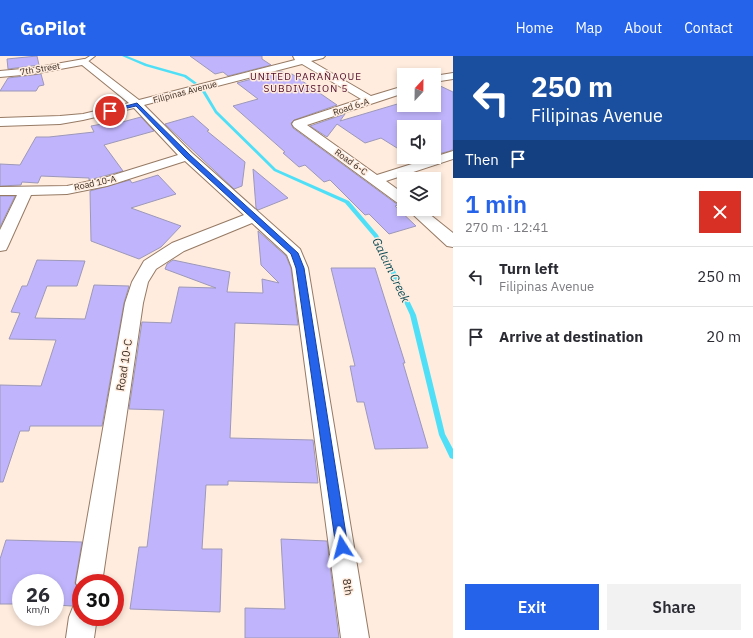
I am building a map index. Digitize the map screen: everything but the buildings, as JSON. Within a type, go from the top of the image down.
[{"type":"street","name":"Filipinas Avenue","points":[[0,122],[68,119],[137,104],[298,58],[320,56]]},
{"type":"street","points":[[298,58],[370,100]]},
{"type":"street","name":"7th Street","points":[[0,74],[33,71],[89,59],[137,104]]},
{"type":"street","points":[[441,79],[453,76]]},
{"type":"street","name":"Road 6-A","points":[[298,124],[397,91]]},
{"type":"street","name":"8th","points":[[137,104],[187,156],[255,216],[294,253],[300,268],[356,638]]},
{"type":"street","name":"Road 6-C","points":[[298,124],[397,196]]},
{"type":"street","name":"Road 10-A","points":[[0,191],[67,190],[107,182],[187,156]]},
{"type":"street","points":[[376,180],[453,156]]},
{"type":"street","points":[[0,246],[26,191]]},
{"type":"street","name":"Road 10-C","points":[[89,574],[134,302],[140,282],[150,265],[178,247],[255,216]]},
{"type":"street","points":[[423,216],[453,242]]},
{"type":"street","points":[[80,638],[82,626]]},
{"type":"waterway","name":"Galcim Creek","points":[[124,56],[146,65],[185,76],[195,83]]},
{"type":"waterway","name":"Galcim Creek","points":[[203,90],[216,112],[275,170],[347,202],[376,236],[413,315],[442,435],[453,456]]},
{"type":"district","name":"UNITED PARAÑAQUE SUBDIVISION 5","points":[[306,82]]},
{"type":"route","points":[[110,111],[137,104],[187,156],[255,216],[294,253],[300,268],[342,547]]}]
